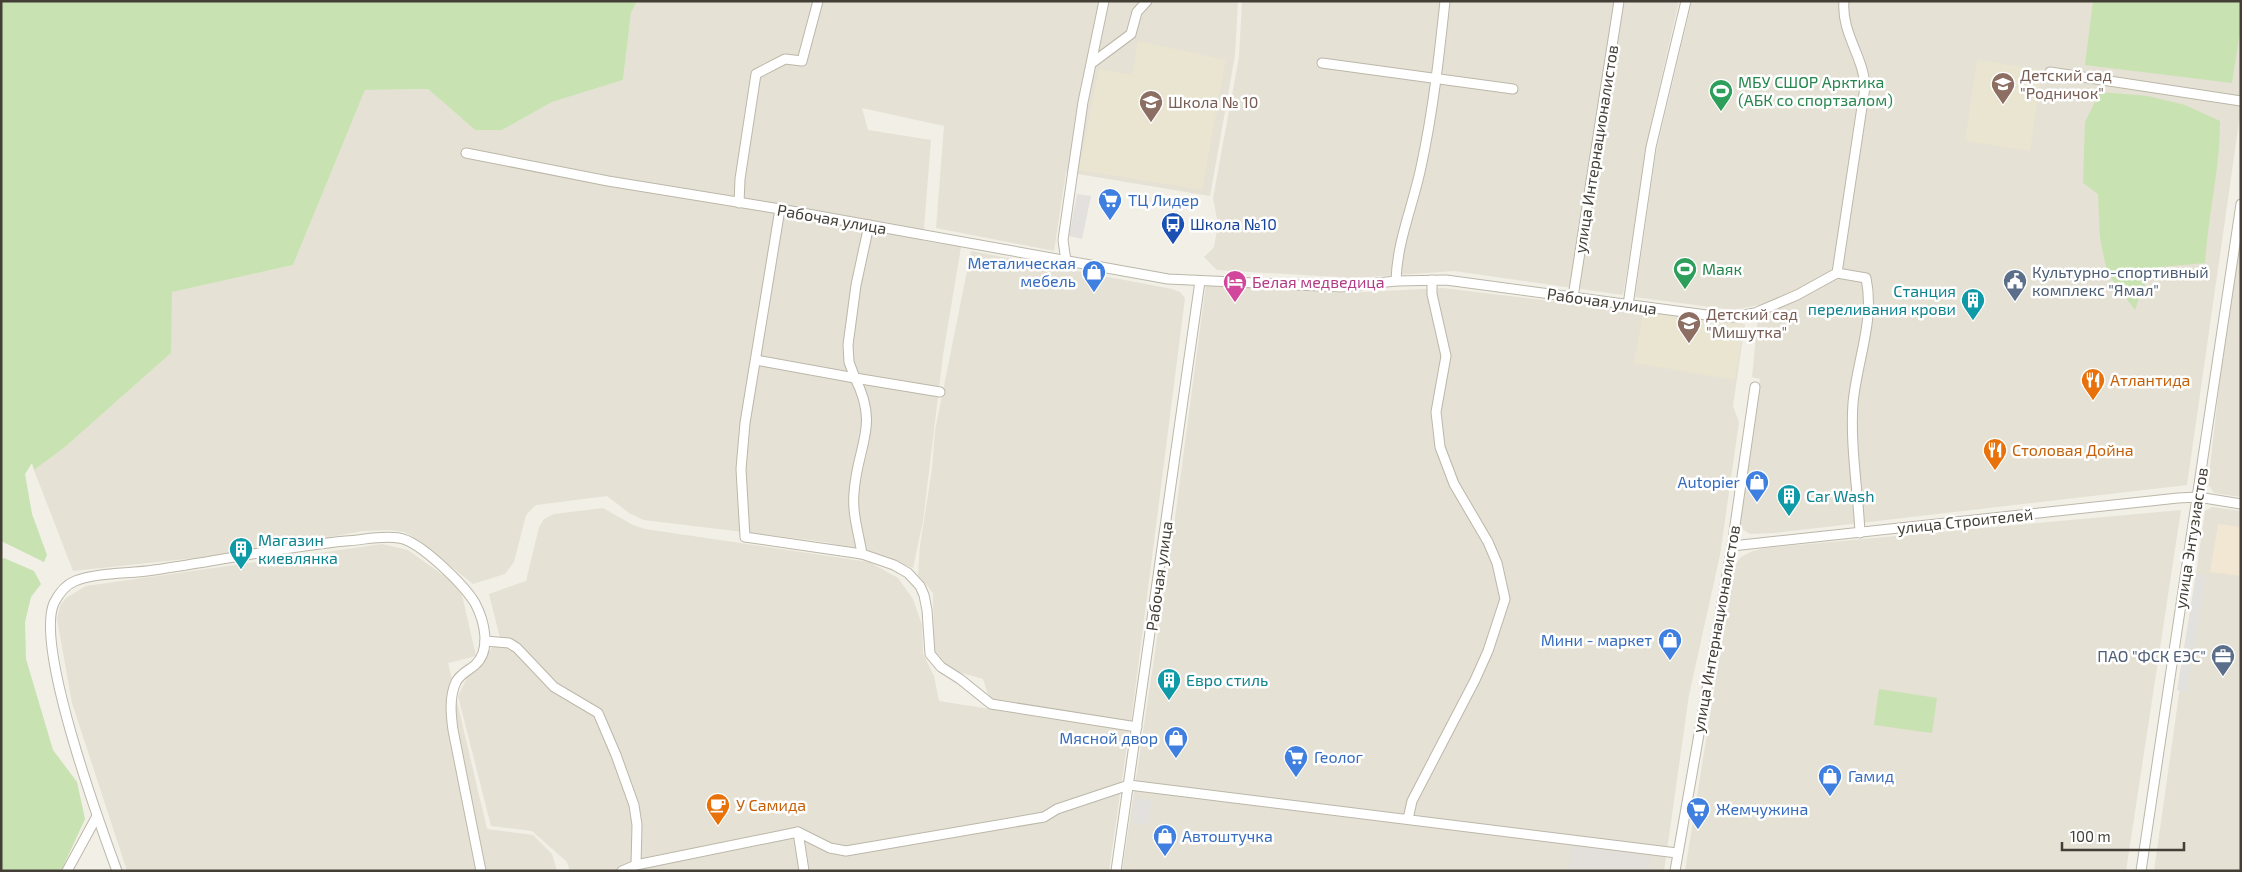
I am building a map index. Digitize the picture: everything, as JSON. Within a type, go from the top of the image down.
[{"type":"street","points":[[739,203],[740,179],[756,74],[785,59],[802,61],[818,1]]},
{"type":"street","points":[[1066,261],[1063,240],[1083,102],[1104,1]]},
{"type":"street","points":[[1092,63],[1131,34],[1137,12],[1147,1]]},
{"type":"street","points":[[1396,281],[1398,254],[1421,168],[1437,78],[1445,1]]},
{"type":"street","name":"улица Интернационалистов","points":[[1573,297],[1619,1]]},
{"type":"street","points":[[1628,305],[1651,147],[1686,1]]},
{"type":"street","points":[[1844,1],[1846,29],[1864,71],[1866,87],[1838,273],[1866,278],[1870,295],[1870,316],[1854,401],[1852,435],[1860,533]]},
{"type":"street","points":[[1322,63],[1513,89]]},
{"type":"street","points":[[2050,72],[2241,101]]},
{"type":"street","name":"Рабочая улица","points":[[466,153],[608,182],[780,209],[1145,276],[1200,282],[1342,287],[1396,281],[1432,280],[1714,316],[1744,316],[1797,295],[1838,273]]},
{"type":"street","name":"улица Энтузиастов","points":[[2141,871],[2241,204]]},
{"type":"street","points":[[780,209],[745,423],[741,469],[745,537],[862,554],[894,565],[915,578],[924,595],[927,610],[930,654],[941,667],[960,679],[991,704],[1137,727]]},
{"type":"street","points":[[862,554],[855,517],[854,494],[868,416],[866,401],[848,362],[848,345],[856,285],[869,225]]},
{"type":"street","points":[[1408,819],[1412,801],[1488,651],[1505,599],[1497,564],[1488,542],[1454,484],[1440,447],[1436,412],[1446,356],[1432,294],[1432,280]]},
{"type":"street","name":"Рабочая улица","points":[[1116,871],[1200,282]]},
{"type":"street","points":[[756,360],[940,392]]},
{"type":"street","name":"улица Интернационалистов","points":[[1675,871],[1732,546],[1755,387]]},
{"type":"street","name":"улица Строителей","points":[[1732,546],[2198,497],[2241,504]]},
{"type":"street","points":[[117,871],[96,816],[66,710],[51,641],[50,624],[54,604],[65,586],[74,581],[87,578],[152,571],[328,543],[400,538],[422,550],[450,574],[464,589],[478,610],[485,641],[483,654],[478,662],[455,683],[451,711],[453,730],[480,855],[481,871]]},
{"type":"street","points":[[485,641],[509,643],[517,648],[554,687],[598,714],[616,755],[634,805],[637,825],[636,865]]},
{"type":"street","points":[[622,871],[636,865],[798,832],[830,848],[846,851],[1044,817],[1057,809],[1129,785],[1678,853]]},
{"type":"street","points":[[67,871],[96,816]]},
{"type":"street","points":[[798,832],[804,871]]},
{"type":"shaded area","points":[[637,1],[1238,1],[1235,55],[1210,196],[1066,172],[1054,251],[936,228],[944,126],[862,108],[868,130],[931,140],[923,241],[961,247],[943,355],[923,521],[913,568],[874,553],[825,542],[644,520],[629,513],[607,496],[536,505],[526,515],[514,562],[505,574],[473,584],[417,539],[404,532],[390,530],[363,531],[242,553],[73,571],[34,470],[65,447],[171,353],[171,292],[293,265],[365,90],[428,89],[475,130],[502,130],[552,102],[623,80],[631,13]]},
{"type":"shaded area","points":[[1242,1],[1679,1],[1651,123],[1623,295],[1454,271],[1355,278],[1217,270],[1204,257],[1214,247],[1218,224],[1213,198],[1239,57]]},
{"type":"shaded area","points":[[1692,1],[2241,1],[2241,108],[2187,485],[1774,533],[1750,534],[1740,528],[1739,524],[1760,379],[1752,377],[1759,305],[1733,310],[1635,297],[1656,152]]},
{"type":"shaded area","name":"Школа № 10","points":[[1138,41],[1226,60],[1202,190],[1079,170],[1099,69],[1132,75]]},
{"type":"shaded area","name":"Детский сад \"Родничок\"","points":[[1977,60],[2042,70],[2030,151],[1965,141]]},
{"type":"shaded area","points":[[1077,194],[1091,196],[1082,239],[1069,236]]},
{"type":"shaded area","points":[[2241,240],[2241,497],[2214,493],[2208,484],[2225,335]]},
{"type":"shaded area","points":[[971,251],[1172,289],[1180,292],[1185,298],[1131,722],[990,700],[983,679],[955,671],[940,662],[934,650],[933,593],[918,575],[920,546],[932,469],[935,431]]},
{"type":"shaded area","points":[[1206,284],[1342,293],[1443,288],[1745,324],[1733,406],[1739,422],[1720,555],[1689,695],[1664,871],[1122,871],[1173,533]]},
{"type":"shaded area","name":"Детский сад \"Мишутка\"","points":[[1643,312],[1744,325],[1735,380],[1634,363]]},
{"type":"shaded area","points":[[2212,507],[2241,511],[2241,871],[2154,871],[2205,511]]},
{"type":"shaded area","points":[[603,508],[633,525],[645,529],[869,562],[898,578],[913,599],[922,625],[923,654],[934,676],[939,701],[1129,731],[1109,871],[570,871],[567,862],[532,831],[491,826],[458,696],[467,678],[500,638],[489,594],[526,581],[539,527],[544,519],[554,514]]},
{"type":"shaded area","points":[[2181,510],[2126,871],[1685,871],[1734,566],[1741,557],[1765,548]]},
{"type":"shaded area","points":[[2218,524],[2241,527],[2241,576],[2210,572]]},
{"type":"shaded area","points":[[382,544],[408,550],[451,581],[462,595],[476,656],[448,663],[487,829],[533,835],[552,854],[557,871],[127,871],[72,703],[57,619],[60,606],[66,598],[86,586]]},
{"type":"shaded area","points":[[2196,574],[2206,575],[2187,692],[2177,690]]},
{"type":"shaded area","points":[[1135,798],[1152,800],[1148,825],[1132,823]]},
{"type":"shaded area","points":[[1571,845],[1651,856],[1649,871],[1568,871]]},
{"type":"green space","points":[[1,1],[637,1],[631,13],[623,80],[552,102],[502,130],[475,130],[428,89],[365,90],[293,265],[172,292],[171,353],[65,447],[34,470],[32,463],[25,474],[32,514],[47,555],[44,562],[1,541]]},
{"type":"green space","points":[[2093,1],[2241,1],[2241,25],[2232,83],[2085,65]]},
{"type":"green space","points":[[2100,92],[2148,96],[2185,105],[2220,121],[2218,157],[2205,263],[2160,267],[2143,287],[2135,310],[2107,272],[2100,238],[2098,194],[2083,183],[2085,122]]},
{"type":"green space","points":[[4,558],[34,571],[41,584],[31,597],[25,622],[26,659],[53,750],[77,782],[85,819],[61,871],[1,871],[1,560]]},
{"type":"green space","points":[[1879,689],[1937,698],[1932,733],[1874,725]]},
{"type":"place","name":"Детский сад \"Родничок\"","points":[[2003,105]]},
{"type":"place","name":"МБУ СШОР Арктика (АБК со спортзалом)","points":[[1721,112]]},
{"type":"place","name":"Школа № 10","points":[[1151,123]]},
{"type":"place","name":"ТЦ Лидер","points":[[1110,221]]},
{"type":"place","name":"Школа №10","points":[[1173,245]]},
{"type":"place","name":"Маяк","points":[[1685,290]]},
{"type":"place","name":"Металическая мебель","points":[[1094,293]]},
{"type":"place","name":"Культурно-спортивный комплекс \"Ямал\"","points":[[2015,302]]},
{"type":"place","name":"Белая медведица","points":[[1235,303]]},
{"type":"place","name":"Станция переливания крови","points":[[1973,321]]},
{"type":"place","name":"Детский сад \"Мишутка\"","points":[[1689,344]]},
{"type":"place","name":"Атлантида","points":[[2093,401]]},
{"type":"place","name":"Столовая Дойна","points":[[1995,471]]},
{"type":"place","name":"Autopier","points":[[1757,503]]},
{"type":"place","name":"Car Wash","points":[[1789,517]]},
{"type":"place","name":"Магазин киевлянка","points":[[241,570]]},
{"type":"place","name":"Мини - маркет","points":[[1670,661]]},
{"type":"place","name":"ПАО \"ФСК ЕЭС\"","points":[[2223,677]]},
{"type":"place","name":"Евро стиль","points":[[1169,701]]},
{"type":"place","name":"Мясной двор","points":[[1176,759]]},
{"type":"place","name":"Геолог","points":[[1296,778]]},
{"type":"place","name":"Гамид","points":[[1830,797]]},
{"type":"place","name":"У Самида","points":[[718,826]]},
{"type":"place","name":"Жемчужина","points":[[1698,830]]},
{"type":"place","name":"Автоштучка","points":[[1165,857]]}]
